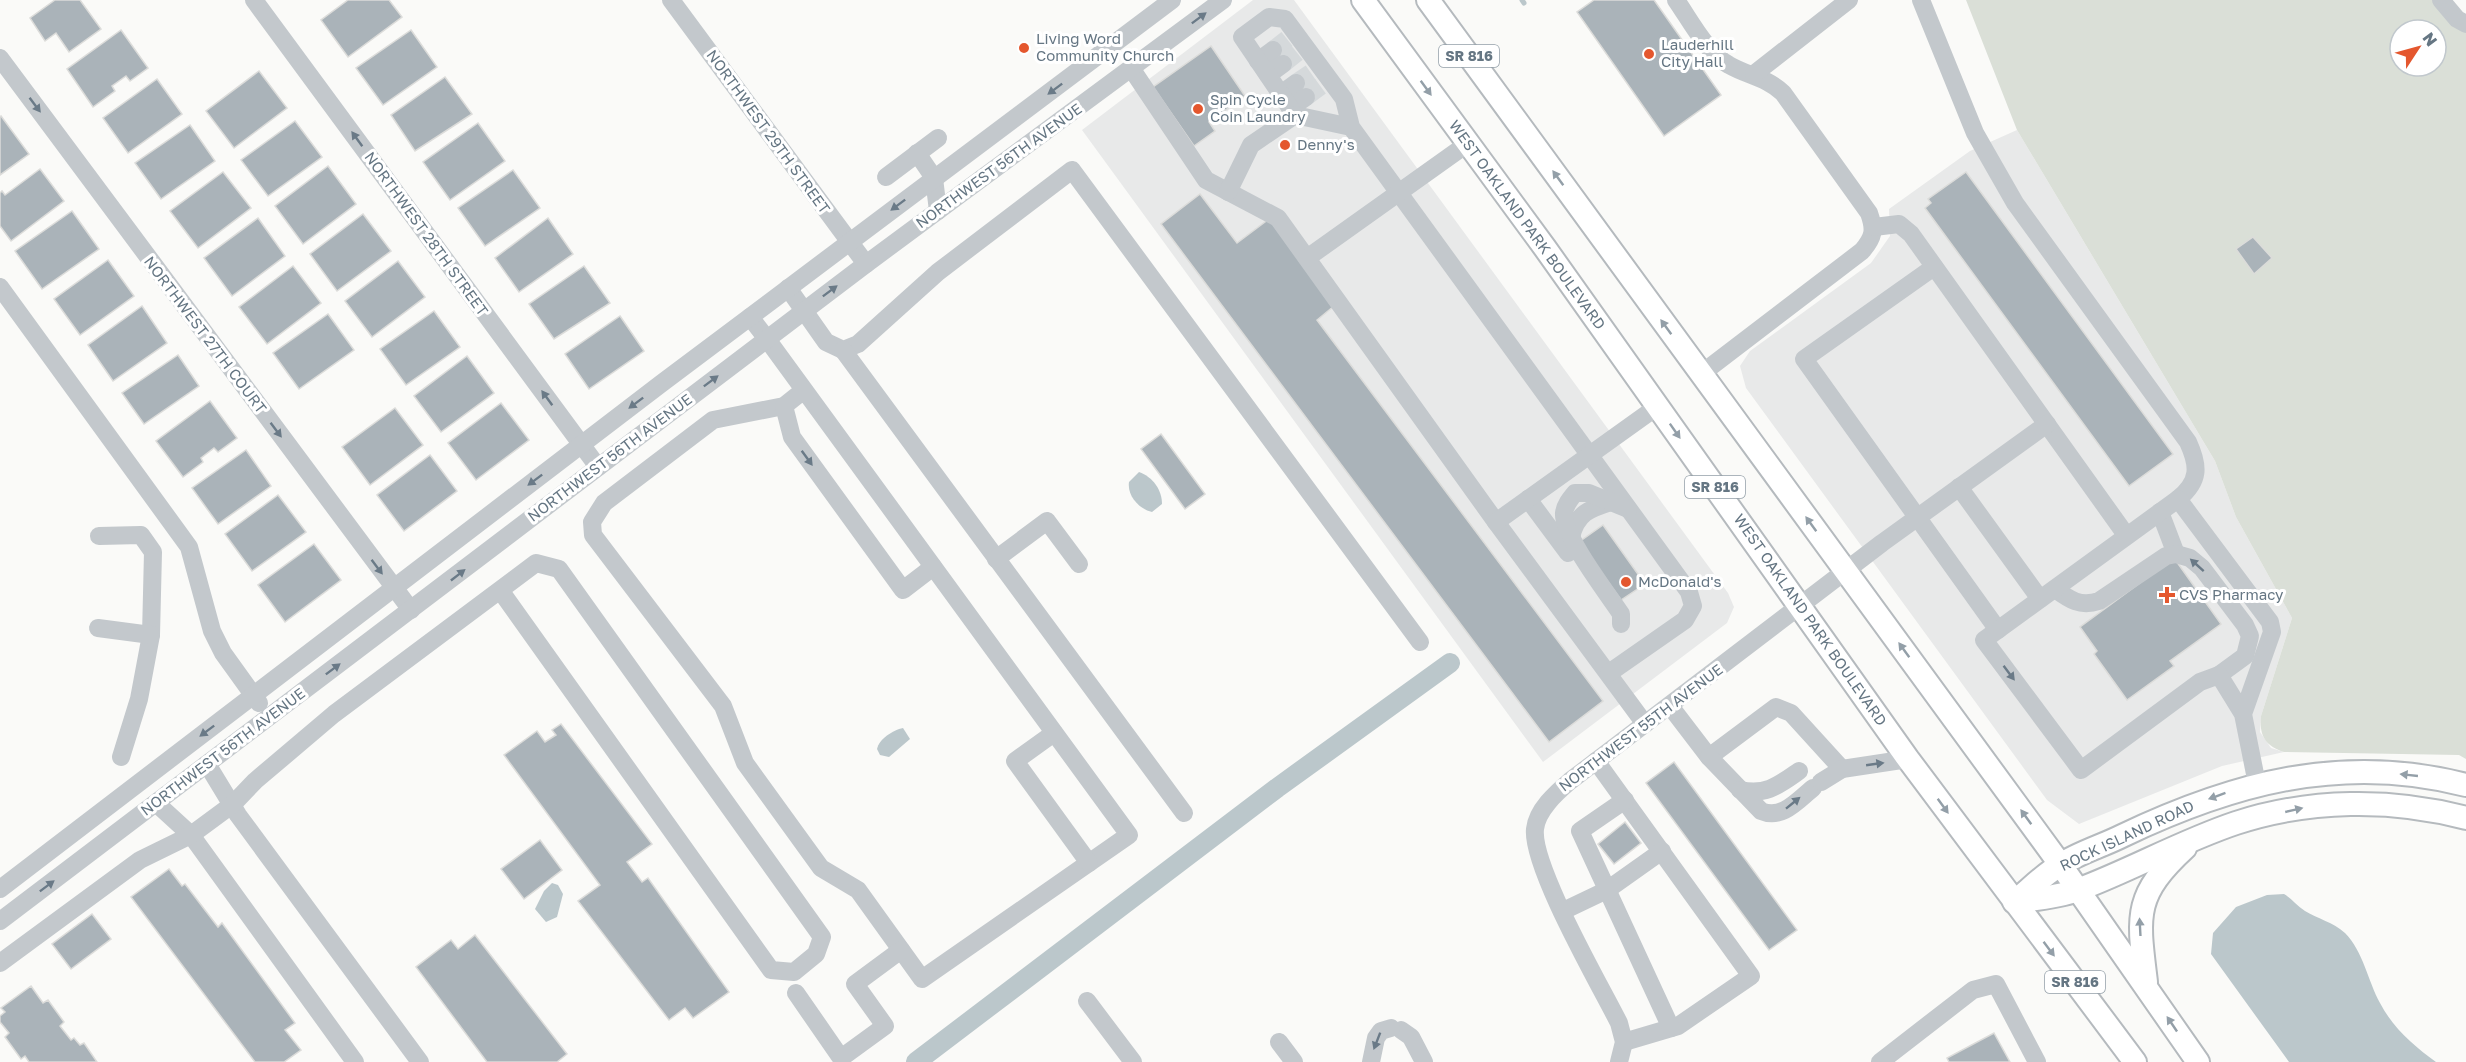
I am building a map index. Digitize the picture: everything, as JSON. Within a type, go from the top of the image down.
[{"type":"main road","name":"WEST OAKLAND PARK BOULEVARD","points":[[1363,0],[1658,406],[1908,759],[2135,1062]]},
{"type":"main road","name":"SR 816","points":[[1428,0],[2060,864],[2198,1062]]},
{"type":"main road","name":"ROCK ISLAND ROAD","points":[[2014,902],[2060,864],[2181,809],[2257,784],[2306,774],[2373,772],[2440,778],[2466,785]]},
{"type":"main road","name":"ROCK ISLAND ROAD","points":[[2014,902],[2078,890],[2197,837],[2238,822],[2303,807],[2370,804],[2436,810],[2466,818]]},
{"type":"main road","points":[[2146,985],[2140,917],[2146,895],[2156,878],[2197,837]]},
{"type":"street","name":"NORTHWEST 28TH STREET","points":[[254,0],[598,467]]},
{"type":"street","name":"NORTHWEST 29TH STREET","points":[[671,0],[866,264]]},
{"type":"street","name":"NORTHWEST 56TH AVENUE","points":[[0,889],[581,445],[1172,0]]},
{"type":"street","name":"NORTHWEST 56TH AVENUE","points":[[0,921],[804,310],[1223,0]]},
{"type":"street","points":[[1676,0],[1712,49],[1728,65],[1770,81],[1783,93],[1869,213],[1874,227],[1873,238],[1862,251],[1701,374]]},
{"type":"street","points":[[1754,74],[1849,0]]},
{"type":"street","points":[[1921,0],[1975,133],[2015,203],[2188,442],[2197,461],[2196,474],[2190,489],[2178,499],[2126,535],[2047,594],[1984,640],[2081,770],[2200,682],[2219,675],[2244,656],[2250,636],[2245,625],[2202,568],[2190,558],[2176,555],[2166,556],[2099,601],[2088,604],[2073,602],[2047,594],[1959,487]]},
{"type":"street","points":[[2441,0],[2463,17]]},
{"type":"street","points":[[1289,106],[1284,53],[1320,76],[1344,99],[1351,127],[1689,592],[1693,606],[1685,620],[1609,673]]},
{"type":"street","name":"NORTHWEST 27TH COURT","points":[[0,58],[411,610]]},
{"type":"street","points":[[1131,68],[1206,180],[1278,218],[1496,522],[1645,724]]},
{"type":"street","points":[[1228,192],[1251,145],[1289,106],[1301,90]]},
{"type":"street","points":[[1289,106],[1351,127]]},
{"type":"street","points":[[886,177],[938,138]]},
{"type":"street","points":[[1307,258],[1467,144]]},
{"type":"street","points":[[917,153],[934,178],[938,211]]},
{"type":"street","points":[[843,350],[858,344],[938,272],[1072,170],[1420,642]]},
{"type":"street","points":[[1874,227],[1899,224],[1911,234],[2126,535]]},
{"type":"street","points":[[1934,267],[1804,359],[1998,630]]},
{"type":"street","points":[[0,287],[189,547],[212,631],[223,653],[269,716]]},
{"type":"street","points":[[788,288],[826,342],[843,350],[1184,813]]},
{"type":"street","points":[[750,317],[767,339],[1129,835],[922,979],[858,890],[821,868],[745,763],[723,706],[593,535],[592,522],[604,503],[713,420],[784,406],[804,390]]},
{"type":"street","points":[[784,406],[792,436],[903,590],[933,567]]},
{"type":"street","points":[[1496,522],[1658,406]]},
{"type":"street","name":"NORTHWEST 55TH AVENUE","points":[[1624,1042],[1619,1023],[1543,870],[1535,829],[1554,795],[1917,517],[2047,424]]},
{"type":"street","points":[[1621,624],[1621,614],[1566,530],[1564,513],[1567,502],[1575,493],[1589,493],[1629,510]]},
{"type":"street","points":[[1528,499],[1641,650]]},
{"type":"street","points":[[2178,499],[2270,622],[2272,632],[2243,714]]},
{"type":"street","points":[[2160,512],[2176,555]]},
{"type":"street","points":[[996,559],[1047,521],[1078,564]]},
{"type":"street","points":[[99,536],[141,535],[153,552],[151,635],[139,699],[121,757]]},
{"type":"street","points":[[0,963],[140,860],[191,835],[233,804],[255,781],[334,714],[536,563],[559,570],[822,937],[816,954],[794,972],[771,970],[500,590]]},
{"type":"street","points":[[98,628],[151,635]]},
{"type":"street","points":[[2250,636],[2268,644]]},
{"type":"street","points":[[2219,675],[2243,714],[2257,784]]},
{"type":"street","points":[[1670,706],[1708,757],[1761,811],[1769,815],[1781,813],[1842,769],[1908,759]]},
{"type":"street","points":[[1708,757],[1776,707],[1791,713],[1842,769]]},
{"type":"street","points":[[1054,733],[1015,761],[1089,863]]},
{"type":"street","points":[[1740,790],[1752,793],[1772,790],[1827,753]]},
{"type":"street","points":[[1596,761],[1751,976],[1671,1028],[1624,1042],[1619,1062]]},
{"type":"street","points":[[207,764],[238,815],[420,1062]]},
{"type":"street","points":[[1624,800],[1580,831],[1671,1028]]},
{"type":"street","points":[[156,803],[191,835],[355,1062]]},
{"type":"street","points":[[1563,911],[1607,890],[1662,851]]},
{"type":"street","points":[[796,993],[841,1058],[885,1026],[855,984],[901,950]]},
{"type":"street","points":[[1880,1062],[1973,990],[1996,984],[2037,1062]]},
{"type":"street","points":[[1087,1001],[1130,1061]]},
{"type":"street","points":[[1371,1062],[1376,1038],[1381,1031],[1396,1029],[1411,1036],[1424,1062]]},
{"type":"street","points":[[1279,1042],[1294,1062]]},
{"type":"shaded area","points":[[1253,0],[1294,0],[1728,593],[1734,607],[1727,623],[1543,762],[1082,130]]},
{"type":"shaded area","points":[[1966,0],[2441,0],[2466,24],[2466,759],[2459,755],[2284,752],[2268,743],[2262,734],[2261,716],[2292,618],[2236,517],[2215,461],[2017,130]]},
{"type":"shaded area","points":[[2017,130],[2215,461],[2236,517],[2292,618],[2261,716],[2260,732],[2271,748],[2284,752],[2222,766],[2079,824],[2047,800],[1746,388],[1740,366],[1750,351],[1871,263],[1890,236],[1889,209],[1970,151]]},
{"type":"shaded area","points":[[1139,472],[1156,485],[1160,494],[1162,504],[1152,512],[1138,505],[1130,492],[1129,482]]},
{"type":"shaded area","points":[[903,728],[910,739],[889,757],[880,755],[877,749],[883,738]]},
{"type":"shaded area","points":[[552,883],[558,885],[563,894],[557,917],[546,922],[535,909],[544,891]]},
{"type":"shaded area","points":[[2284,894],[2305,911],[2345,933],[2356,948],[2376,994],[2391,1021],[2412,1043],[2436,1062],[2289,1062],[2211,954],[2213,933],[2236,907],[2267,895]]},
{"type":"building","points":[[55,0],[80,0],[101,29],[69,52],[56,33],[45,41],[30,18]]},
{"type":"building","points":[[348,0],[389,0],[402,17],[348,57],[321,20]]},
{"type":"building","name":"Lauderhill City Hall","points":[[1594,0],[1654,0],[1721,95],[1664,136],[1577,12]]},
{"type":"building","points":[[121,30],[148,68],[130,81],[126,76],[112,86],[115,91],[93,107],[67,69]]},
{"type":"building","points":[[411,30],[437,67],[383,105],[356,68]]},
{"type":"building","name":"Spin Cycle Coin Laundry","points":[[1211,46],[1245,96],[1209,122],[1215,131],[1194,146],[1153,87]]},
{"type":"building","points":[[259,71],[287,108],[234,148],[206,111]]},
{"type":"building","points":[[445,77],[472,114],[415,151],[391,115]]},
{"type":"building","points":[[157,79],[182,114],[128,153],[103,118]]},
{"type":"building","points":[[0,117],[29,154],[0,175]]},
{"type":"building","points":[[295,121],[322,157],[268,196],[241,160]]},
{"type":"building","points":[[478,123],[505,161],[450,200],[423,162]]},
{"type":"building","points":[[190,125],[215,161],[161,199],[135,163]]},
{"type":"building","points":[[328,166],[356,204],[303,244],[275,206]]},
{"type":"building","points":[[40,169],[64,201],[11,241],[0,226],[0,193],[2,191],[5,195]]},
{"type":"building","points":[[513,170],[540,208],[485,246],[458,208]]},
{"type":"building","points":[[223,172],[251,208],[198,248],[170,211]]},
{"type":"building","points":[[1966,172],[2173,454],[2129,486],[1925,208],[1931,203],[1928,199]]},
{"type":"building","points":[[1200,194],[1237,243],[1269,219],[1334,306],[1317,320],[1603,701],[1549,742],[1161,224]]},
{"type":"building","points":[[72,211],[99,249],[42,289],[15,251]]},
{"type":"building","points":[[363,214],[391,251],[337,291],[310,254]]},
{"type":"building","points":[[258,218],[285,256],[232,296],[204,258]]},
{"type":"building","points":[[548,218],[573,254],[519,292],[495,258]]},
{"type":"building","points":[[2253,237],[2272,258],[2254,274],[2236,249]]},
{"type":"building","points":[[108,260],[134,296],[80,335],[54,299]]},
{"type":"building","points":[[398,261],[425,297],[372,337],[345,301]]},
{"type":"building","points":[[293,266],[321,303],[267,344],[239,307]]},
{"type":"building","points":[[584,266],[610,303],[554,339],[529,304]]},
{"type":"building","points":[[142,306],[167,343],[113,381],[88,345]]},
{"type":"building","points":[[434,311],[460,347],[406,385],[380,349]]},
{"type":"building","points":[[328,314],[354,350],[299,389],[273,353]]},
{"type":"building","points":[[620,316],[644,351],[589,389],[565,354]]},
{"type":"building","points":[[178,355],[199,386],[144,424],[122,393]]},
{"type":"building","points":[[467,356],[494,393],[441,432],[414,396]]},
{"type":"building","points":[[210,401],[237,438],[218,452],[214,448],[201,458],[203,462],[183,477],[156,441]]},
{"type":"building","points":[[501,403],[529,440],[476,480],[448,443]]},
{"type":"building","points":[[395,408],[423,445],[370,485],[342,447]]},
{"type":"building","points":[[1161,434],[1205,494],[1185,509],[1141,449]]},
{"type":"building","points":[[246,450],[271,486],[218,524],[192,488]]},
{"type":"building","points":[[430,455],[457,491],[404,531],[377,495]]},
{"type":"building","points":[[278,495],[306,532],[252,571],[225,534]]},
{"type":"building","points":[[1603,525],[1645,584],[1621,600],[1579,542]]},
{"type":"building","points":[[314,544],[341,580],[285,622],[258,585]]},
{"type":"building","name":"CVS Pharmacy","points":[[2174,558],[2221,624],[2170,661],[2174,666],[2127,700],[2094,654],[2097,651],[2080,627]]},
{"type":"building","points":[[561,724],[652,844],[627,862],[642,882],[648,878],[729,992],[693,1018],[685,1008],[669,1020],[578,901],[600,885],[504,755],[537,731],[545,742],[556,735],[552,730]]},
{"type":"building","points":[[1674,762],[1797,930],[1769,950],[1646,783]]},
{"type":"building","points":[[1625,822],[1641,843],[1614,864],[1598,844]]},
{"type":"building","points":[[540,840],[562,870],[524,899],[501,869]]},
{"type":"building","points":[[169,869],[182,886],[185,884],[218,927],[222,923],[295,1023],[285,1030],[301,1050],[284,1062],[255,1062],[131,897]]},
{"type":"building","points":[[92,914],[111,939],[71,969],[52,944]]},
{"type":"building","points":[[475,935],[567,1054],[557,1062],[487,1062],[416,967],[451,940],[458,949]]},
{"type":"building","points":[[31,986],[43,1003],[48,1000],[64,1022],[60,1026],[71,1040],[74,1038],[80,1045],[84,1043],[97,1062],[29,1062],[25,1056],[21,1059],[5,1037],[9,1033],[0,1022],[0,1016],[5,1012],[1,1008]]},
{"type":"building","points":[[1994,1033],[2010,1062],[1949,1062],[1947,1058]]},
{"type":"waterway","points":[[916,1062],[1277,788],[1450,663]]},
{"type":"tunnel","points":[[1273,50],[1287,39]]},
{"type":"tunnel","points":[[1283,64],[1298,52]]},
{"type":"tunnel","points":[[1296,83],[1312,72]]},
{"type":"tunnel","points":[[1306,97],[1321,86]]},
{"type":"place","name":"Living Word Community Church","points":[[1024,48]]},
{"type":"place","name":"Lauderhill City Hall","points":[[1649,54]]},
{"type":"place","name":"Spin Cycle Coin Laundry","points":[[1198,109]]},
{"type":"place","name":"Denny's","points":[[1285,145]]},
{"type":"place","name":"McDonald's","points":[[1626,582]]},
{"type":"place","name":"CVS Pharmacy","points":[[2167,595]]}]
